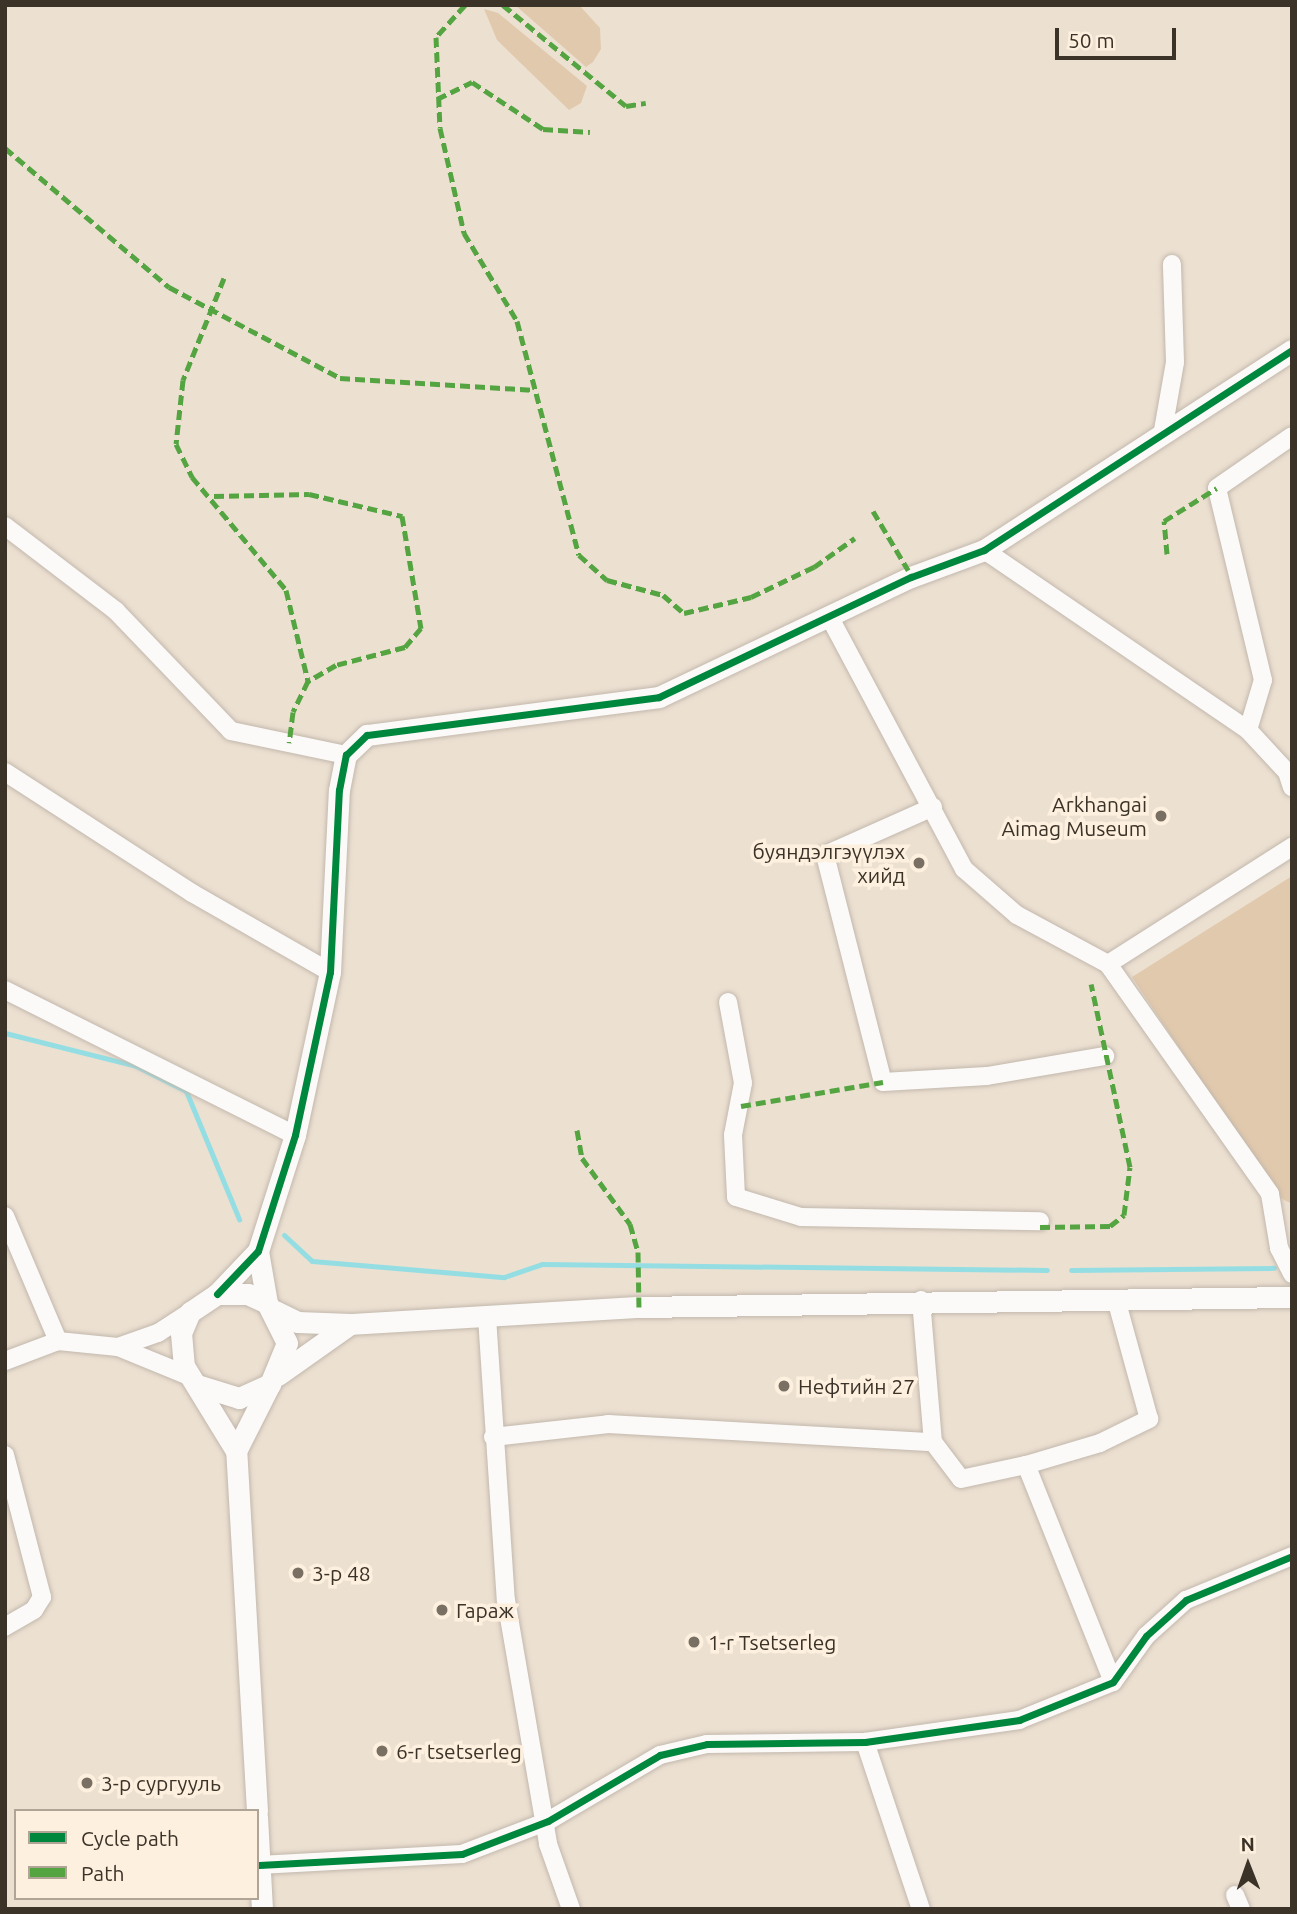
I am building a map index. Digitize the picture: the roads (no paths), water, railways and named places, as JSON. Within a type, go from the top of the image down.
[{"type":"street","points":[[1162,436],[1175,362],[1172,264]]},
{"type":"street","points":[[118,1347],[190,1312],[217,1294],[258,1251],[295,1135],[330,972],[346,755],[367,735],[659,697],[984,550],[1292,350]]},
{"type":"street","points":[[1248,730],[1263,680],[1217,488],[1292,436]]},
{"type":"street","points":[[5,527],[116,611],[231,731],[346,755]]},
{"type":"street","points":[[984,550],[1248,730],[1287,772],[1292,787]]},
{"type":"street","points":[[830,618],[964,869],[988,893],[1108,964],[1270,1194],[1279,1248],[1292,1274]]},
{"type":"street","points":[[5,772],[192,893],[330,972]]},
{"type":"street","points":[[933,807],[825,855],[883,1082],[987,1076],[1105,1056]]},
{"type":"street","points":[[1108,964],[1292,847]]},
{"type":"street","points":[[5,990],[295,1135]]},
{"type":"street","points":[[728,1002],[743,1083],[733,1135],[736,1197],[801,1217],[1040,1221]]},
{"type":"street","points":[[5,1216],[58,1341]]},
{"type":"street","points":[[236,1451],[274,1380],[287,1343],[271,1307],[258,1251]]},
{"type":"street","points":[[217,1294],[238,1292],[298,1322],[350,1324],[921,1300],[1292,1297]]},
{"type":"street","points":[[921,1300],[933,1441],[961,1479],[1026,1465],[1100,1443],[1149,1419],[1116,1298]]},
{"type":"street","points":[[190,1312],[179,1344],[193,1380],[236,1451],[257,1809]]},
{"type":"street","points":[[487,1317],[506,1600],[548,1821],[548,1844],[571,1909]]},
{"type":"street","points":[[5,1361],[58,1341],[118,1347],[239,1398],[274,1380],[350,1324]]},
{"type":"street","points":[[493,1437],[608,1424],[933,1441]]},
{"type":"street","points":[[5,1455],[42,1597],[34,1610],[5,1627]]},
{"type":"street","points":[[1026,1465],[1113,1682]]},
{"type":"street","points":[[262,1909],[259,1865],[462,1854],[548,1821],[660,1755],[707,1744],[865,1742],[1019,1720],[1113,1682],[1146,1636],[1186,1600],[1292,1556]]},
{"type":"street","points":[[865,1742],[921,1909]]},
{"type":"waterway","points":[[5,1033],[136,1066],[186,1091],[239,1219]]},
{"type":"waterway","points":[[284,1235],[312,1261],[504,1277],[542,1264],[1047,1270]]},
{"type":"waterway","points":[[1071,1270],[1274,1268]]},
{"type":"place","name":"Arkhangai Aimag Museum","points":[[1161,816]]},
{"type":"place","name":"буяндэлгэүүлэх хийд","points":[[919,863]]},
{"type":"place","name":"Нефтийн 27","points":[[784,1386]]},
{"type":"place","name":"3-р 48","points":[[298,1573]]},
{"type":"place","name":"Гараж","points":[[442,1610]]},
{"type":"place","name":"1-r Tsetserleg","points":[[694,1642]]},
{"type":"place","name":"6-r tsetserleg","points":[[382,1751]]},
{"type":"place","name":"3-р сургууль","points":[[87,1783]]}]
